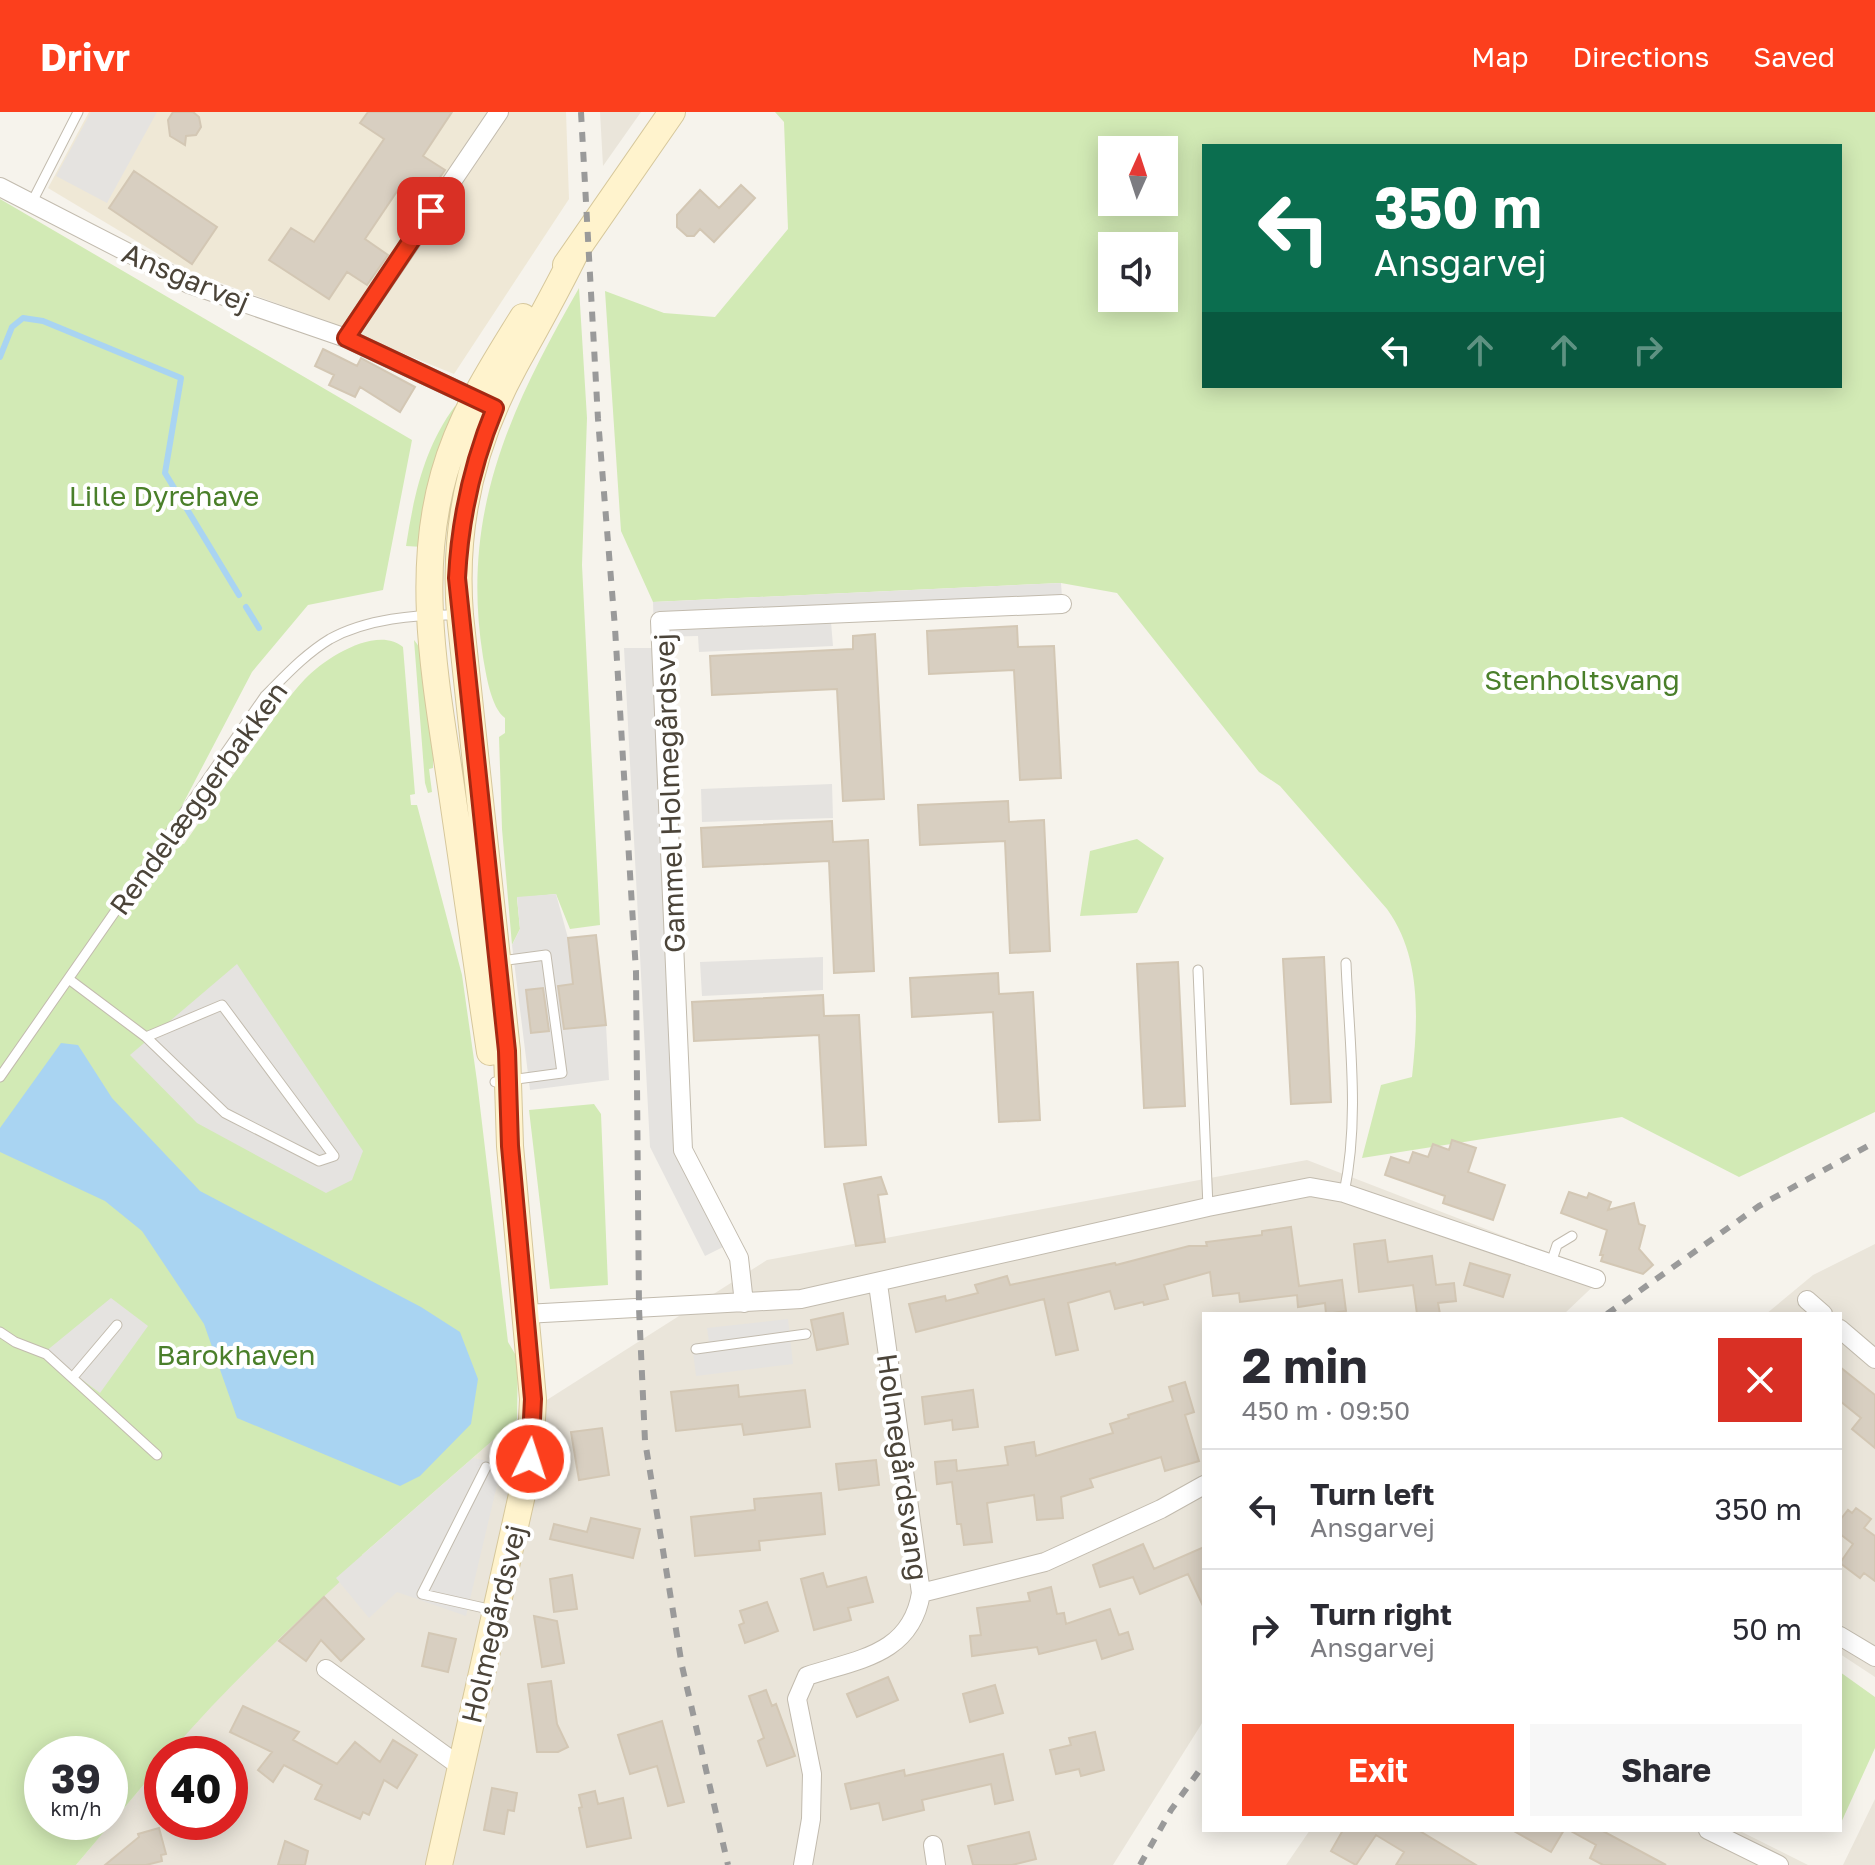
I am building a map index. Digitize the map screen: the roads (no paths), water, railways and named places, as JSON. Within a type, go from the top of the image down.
[{"type":"street","points":[[346,338],[499,112]]},
{"type":"street","name":"Holmegårdsvej","points":[[439,1865],[530,1459],[533,1399],[510,1146],[487,963],[457,578],[463,508],[484,403],[529,309],[575,253],[672,112]]},
{"type":"street","name":"Ansgarvej","points":[[0,187],[189,284],[346,338],[484,403]]},
{"type":"street","name":"Holmegårdsvej","points":[[484,403],[458,432],[437,506],[428,614],[487,963]]},
{"type":"street","name":"Gammel Holmegårdsvej","points":[[744,1303],[739,1258],[683,1150],[660,621],[1062,604]]},
{"type":"street","points":[[525,1314],[801,1299],[1310,1187],[1344,1193],[1596,1279]]},
{"type":"street","name":"Holmegårdsvang","points":[[803,1865],[811,1819],[812,1774],[797,1699],[807,1676],[883,1651],[906,1633],[917,1615],[921,1593],[878,1284]]},
{"type":"street","points":[[1807,1300],[1821,1312]]},
{"type":"street","points":[[1842,1331],[1875,1359]]},
{"type":"street","points":[[921,1593],[1045,1562],[1161,1509],[1202,1486]]},
{"type":"street","points":[[1842,1637],[1875,1657]]},
{"type":"street","name":"Holmegårdsvej","points":[[326,1669],[461,1767]]},
{"type":"street","points":[[1712,1832],[1779,1865]]},
{"type":"street","points":[[933,1845],[936,1865]]},
{"type":"lane","points":[[31,204],[78,112]]},
{"type":"lane","name":"Rendelæggerbakken","points":[[0,1077],[265,696],[302,659],[331,639],[360,627],[428,614],[460,615]]},
{"type":"lane","points":[[487,963],[546,955],[562,1073],[501,1081]]},
{"type":"lane","points":[[1344,1193],[1352,1159],[1346,963]]},
{"type":"lane","points":[[1198,970],[1208,1207]]},
{"type":"lane","points":[[70,980],[146,1037],[225,1113],[319,1161],[334,1156],[222,1005],[146,1037]]},
{"type":"lane","points":[[1551,1263],[1557,1245],[1572,1236]]},
{"type":"lane","points":[[73,1377],[117,1325]]},
{"type":"lane","points":[[0,1332],[15,1342],[46,1354],[157,1455]]},
{"type":"lane","points":[[696,1349],[806,1334]]},
{"type":"lane","points":[[486,1467],[422,1594],[497,1611]]},
{"type":"water","points":[[61,1043],[78,1045],[112,1098],[200,1191],[421,1307],[460,1332],[478,1379],[471,1424],[420,1476],[400,1486],[237,1418],[204,1324],[142,1231],[105,1201],[0,1152],[0,1128]]},
{"type":"waterway","points":[[0,357],[12,327],[23,318],[43,321],[181,378],[165,473],[239,595]]},
{"type":"waterway","points":[[246,607],[259,628]]},
{"type":"railway","points":[[581,112],[598,419],[615,628],[636,972],[639,1308],[645,1441],[682,1666],[728,1865]]},
{"type":"railway","points":[[1610,1312],[1759,1206],[1875,1142]]},
{"type":"railway","points":[[1140,1865],[1171,1810],[1202,1767]]},
{"type":"park label","name":"Lille Dyrehave","points":[[164,495]]},
{"type":"park label","name":"Stenholtsvang","points":[[1582,679]]},
{"type":"park label","name":"Barokhaven","points":[[236,1354]]}]
